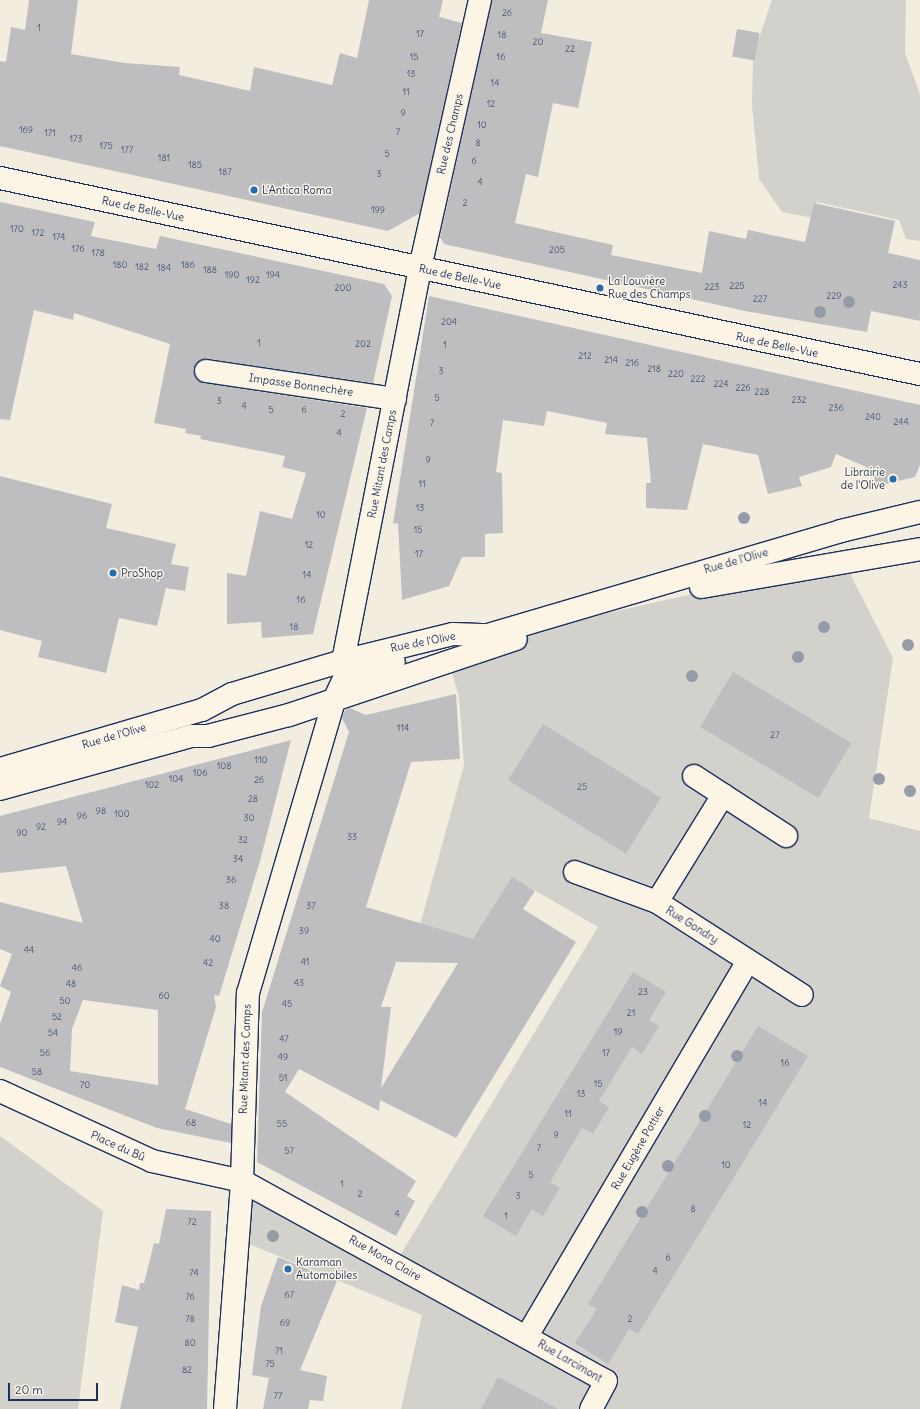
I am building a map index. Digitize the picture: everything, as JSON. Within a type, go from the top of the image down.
[{"type":"street","name":"Rue des Champs","points":[[420,268],[480,0]]},
{"type":"street","name":"Rue de Belle-Vue","points":[[0,178],[920,374]]},
{"type":"street","name":"Rue Mitant des Camps","points":[[343,661],[420,268]]},
{"type":"street","name":"Impasse Bonnechère","points":[[206,371],[395,399]]},
{"type":"street","name":"Rue de l'Olive","points":[[0,769],[202,710],[232,694],[343,661],[453,634],[488,635],[841,531],[920,512]]},
{"type":"street","name":"Rue de l'Olive","points":[[0,789],[191,736],[208,736],[289,715],[335,698],[478,654],[526,635],[726,580],[920,549]]},
{"type":"street","name":"Rue Mitant des Camps","points":[[225,1409],[242,1180],[248,993],[335,698],[345,677],[398,661],[417,642]]},
{"type":"street","points":[[694,776],[786,836]]},
{"type":"street","points":[[657,902],[723,795]]},
{"type":"street","name":"Rue Gondry","points":[[575,872],[657,902],[802,994]]},
{"type":"street","name":"Rue Eugène Pottier","points":[[527,1336],[748,960]]},
{"type":"street","name":"Place du Bû","points":[[0,1091],[152,1161],[242,1180]]},
{"type":"street","name":"Rue Mona Claire","points":[[242,1180],[527,1336]]},
{"type":"street","name":"Rue Larcimont","points":[[527,1336],[606,1382],[591,1409]]},
{"type":"shaded area","points":[[772,0],[906,0],[905,53],[920,94],[920,241],[906,239],[899,220],[817,202],[813,218],[782,212],[759,179],[752,105],[753,56]]},
{"type":"shaded area","points":[[843,560],[893,658],[869,818],[920,831],[920,1409],[401,1409],[422,1315],[237,1239],[242,1181],[395,1264],[598,927],[515,879],[477,940],[420,925],[464,765],[459,696],[447,657],[608,613]]},
{"type":"shaded area","points":[[0,1136],[103,1211],[78,1409],[0,1409]]},
{"type":"building","points":[[29,0],[78,0],[71,54],[125,63],[180,67],[179,75],[250,91],[254,67],[332,85],[340,53],[357,58],[369,0],[443,0],[439,17],[462,23],[420,213],[388,231],[0,146],[0,61],[6,62],[11,27],[25,30]]},
{"type":"building","points":[[492,0],[548,0],[541,33],[592,42],[578,108],[553,103],[538,177],[526,174],[515,223],[613,245],[611,255],[702,273],[709,231],[746,239],[748,230],[805,242],[814,203],[895,221],[888,253],[920,260],[920,321],[871,311],[867,332],[745,311],[444,244],[440,237]]},
{"type":"building","points":[[737,29],[760,33],[755,61],[732,57]]},
{"type":"building","points":[[0,202],[95,222],[91,236],[156,249],[160,236],[384,284],[392,296],[373,383],[208,359],[201,360],[194,369],[195,376],[204,383],[367,408],[313,634],[262,638],[261,622],[227,624],[227,573],[246,576],[260,511],[292,519],[306,473],[282,467],[285,456],[200,439],[201,436],[185,433],[186,429],[154,423],[170,344],[74,313],[73,320],[34,310],[10,420],[0,419]]},
{"type":"building","points":[[429,296],[920,405],[920,465],[915,477],[873,487],[876,471],[836,454],[831,467],[799,477],[802,486],[768,494],[758,455],[703,444],[687,510],[646,508],[646,483],[651,483],[647,438],[605,434],[607,423],[547,411],[544,426],[503,420],[496,472],[502,473],[503,533],[485,534],[485,557],[462,557],[449,586],[402,600],[398,523],[393,524]]},
{"type":"building","points":[[0,476],[112,504],[106,528],[176,544],[171,564],[189,567],[185,591],[166,588],[157,626],[119,618],[106,673],[38,657],[42,641],[0,630]]},
{"type":"building","points":[[733,672],[851,743],[818,798],[700,727]]},
{"type":"building","points":[[456,694],[460,759],[411,762],[366,907],[473,939],[512,877],[535,891],[523,909],[576,942],[456,1138],[380,1100],[379,1111],[299,1069],[285,1092],[416,1181],[407,1196],[415,1201],[396,1236],[257,1162],[262,1012],[349,732],[342,718],[345,710],[350,708],[366,715]],"holes":[[[396,962],[458,963],[381,1088],[391,1007],[381,1007]]]},
{"type":"building","points":[[543,724],[661,798],[626,854],[508,780]]},
{"type":"building","points":[[291,740],[260,861],[219,996],[214,995],[216,1007],[185,1109],[231,1124],[231,1143],[157,1128],[0,1067],[0,1024],[11,992],[0,986],[12,954],[0,949],[0,902],[83,923],[66,866],[0,873],[0,816]],"holes":[[[83,1000],[158,1010],[158,1085],[70,1071],[72,1029]]]},
{"type":"building","points":[[633,972],[666,992],[649,1020],[659,1026],[642,1054],[632,1047],[599,1101],[609,1107],[593,1134],[582,1128],[550,1182],[560,1188],[543,1216],[532,1209],[516,1236],[483,1216]]},
{"type":"building","points":[[758,1026],[808,1056],[638,1334],[629,1329],[608,1364],[575,1343],[597,1309],[588,1304]]},
{"type":"building","points":[[166,1209],[211,1211],[207,1409],[120,1409],[138,1327],[115,1322],[122,1285],[139,1290],[140,1283],[144,1283],[154,1243],[159,1244]]},
{"type":"building","points":[[278,1257],[337,1281],[300,1370],[327,1376],[323,1401],[310,1400],[308,1409],[263,1409],[269,1378],[252,1375],[261,1306]]},
{"type":"building","points":[[498,1377],[558,1409],[481,1409]]},
{"type":"place","name":"L'Antica Roma","points":[[254,190]]},
{"type":"place","name":"La Louvière Rue des Champs","points":[[600,288]]},
{"type":"place","name":"Librairie de l'Olive","points":[[893,479]]},
{"type":"place","name":"ProShop","points":[[113,573]]},
{"type":"place","name":"Karaman Automobiles","points":[[288,1269]]}]
